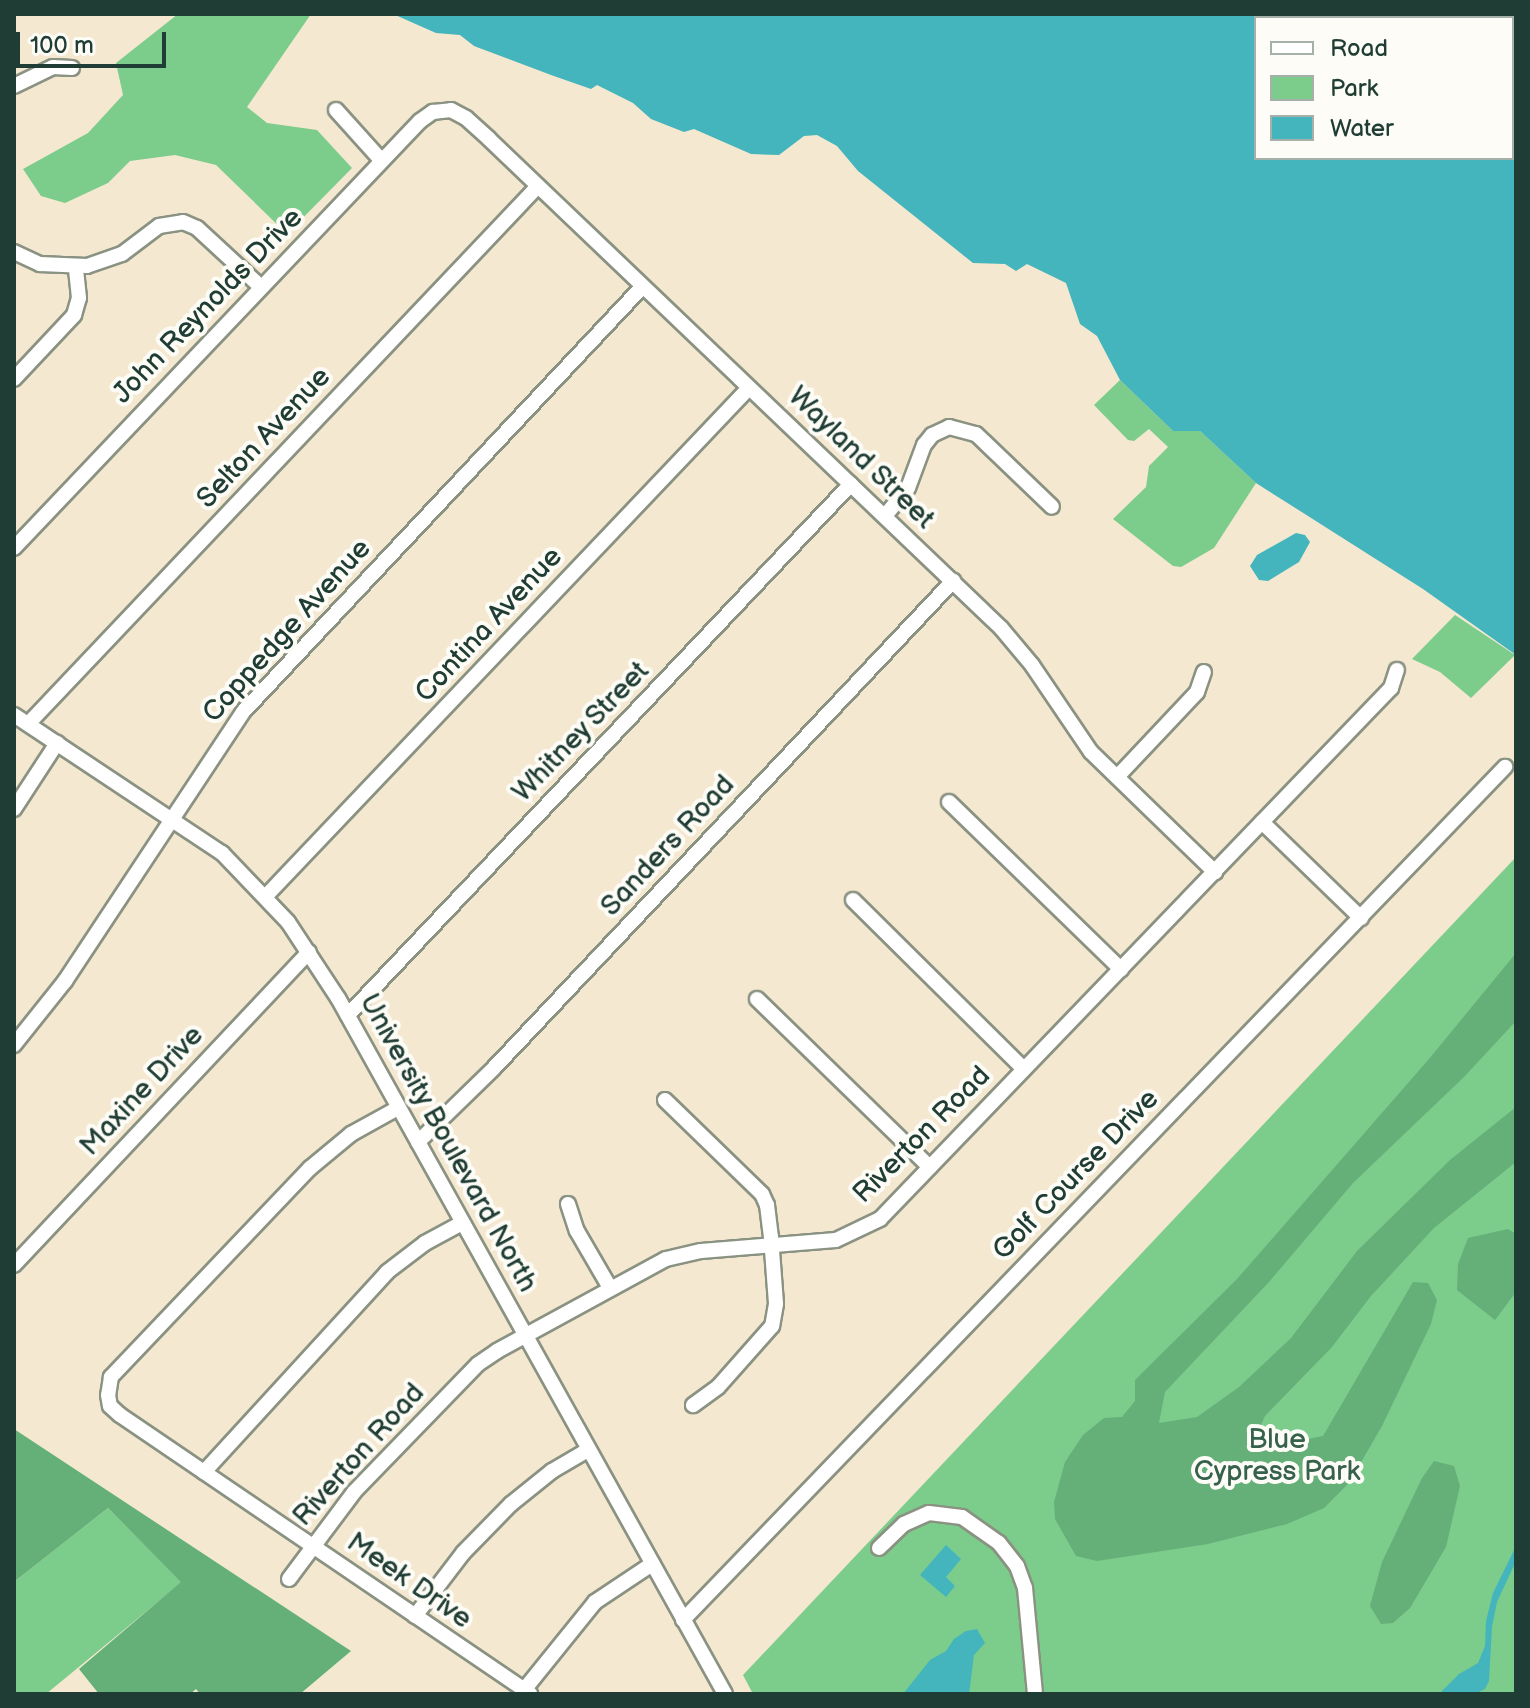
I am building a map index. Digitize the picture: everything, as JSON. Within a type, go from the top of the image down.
[{"type":"street","points":[[14,86],[53,67],[72,68]]},
{"type":"street","name":"John Reynolds Drive","points":[[14,548],[381,160],[426,116],[445,109]]},
{"type":"street","name":"Wayland Street","points":[[445,109],[466,118],[1016,643],[1076,734],[1215,872]]},
{"type":"street","points":[[336,110],[381,160]]},
{"type":"street","name":"Selton Avenue","points":[[28,724],[537,187]]},
{"type":"street","points":[[14,252],[40,264],[76,267],[115,258],[165,223],[183,222],[197,228],[261,287]]},
{"type":"street","points":[[14,379],[74,315],[79,298],[76,267]]},
{"type":"street","name":"Coppedge Avenue","points":[[14,1045],[53,998],[235,724],[269,682],[643,286]]},
{"type":"street","name":"Contina Avenue","points":[[266,896],[749,388]]},
{"type":"street","points":[[885,516],[908,488],[924,445],[932,435],[949,427],[976,434],[1052,507]]},
{"type":"street","name":"Whitney Street","points":[[348,1015],[851,484]]},
{"type":"street","name":"Sanders Road","points":[[418,1142],[493,1069],[953,581]]},
{"type":"street","name":"Riverton Road","points":[[289,1579],[354,1492],[478,1364],[643,1270],[684,1254],[813,1244],[855,1234],[889,1212],[1391,688],[1397,670]]},
{"type":"street","points":[[1117,777],[1197,692],[1204,672]]},
{"type":"street","name":"University Boulevard North","points":[[14,715],[222,853],[266,896],[309,952],[348,1015],[725,1694]]},
{"type":"street","points":[[14,809],[57,743]]},
{"type":"street","name":"Golf Course Drive","points":[[683,1620],[1505,767]]},
{"type":"street","points":[[949,802],[1121,969]]},
{"type":"street","points":[[1262,822],[1361,918]]},
{"type":"street","points":[[853,900],[1024,1069]]},
{"type":"street","name":"Maxine Drive","points":[[14,1265],[309,952]]},
{"type":"street","points":[[757,999],[930,1167]]},
{"type":"street","points":[[665,1100],[762,1194],[767,1205],[772,1246],[776,1304],[772,1326],[718,1387],[693,1405]]},
{"type":"street","name":"Meek Drive","points":[[398,1108],[351,1134],[310,1168],[111,1377],[110,1406],[527,1692]]},
{"type":"street","points":[[568,1204],[577,1231],[610,1288]]},
{"type":"street","points":[[204,1472],[387,1272],[425,1243],[462,1223]]},
{"type":"street","points":[[415,1616],[463,1553],[511,1504],[552,1471],[588,1450]]},
{"type":"street","points":[[879,1548],[904,1524],[929,1513],[962,1517],[999,1543],[1017,1566],[1025,1588],[1035,1694]]},
{"type":"street","points":[[527,1692],[595,1602],[652,1564]]},
{"type":"green space","points":[[178,14],[311,14],[247,107],[267,123],[317,130],[352,168],[287,234],[216,165],[175,155],[130,161],[108,183],[65,203],[41,196],[23,169],[88,133],[123,95],[116,63]]},
{"type":"green space","points":[[1120,380],[1173,431],[1200,431],[1256,483],[1214,548],[1181,567],[1173,566],[1113,519],[1146,487],[1149,466],[1168,447],[1149,429],[1134,441],[1128,440],[1094,405]]},
{"type":"green space","points":[[1455,615],[1515,655],[1471,698],[1440,672],[1412,659]]},
{"type":"green space","name":"Blue Cypress Park","points":[[1516,857],[1516,1694],[753,1694],[743,1675]]},
{"type":"green space","points":[[1516,953],[1516,1021],[1464,1077],[1353,1183],[1269,1282],[1165,1392],[1159,1423],[1197,1417],[1239,1387],[1291,1338],[1357,1251],[1450,1160],[1516,1107],[1516,1162],[1434,1228],[1371,1296],[1332,1347],[1265,1416],[1254,1441],[1273,1446],[1323,1436],[1413,1282],[1428,1283],[1437,1300],[1431,1324],[1382,1426],[1349,1483],[1324,1508],[1287,1524],[1208,1544],[1097,1561],[1076,1556],[1055,1519],[1054,1502],[1065,1462],[1083,1435],[1104,1418],[1122,1417],[1135,1401],[1135,1380],[1237,1279],[1429,1059]]},
{"type":"green space","points":[[1508,1229],[1516,1234],[1516,1292],[1495,1320],[1457,1290],[1458,1264],[1468,1238]]},
{"type":"green space","points":[[14,1429],[351,1651],[300,1694],[200,1694],[196,1689],[190,1694],[99,1694],[79,1669],[181,1582],[108,1508],[14,1582]]},
{"type":"green space","points":[[1434,1461],[1454,1466],[1460,1486],[1446,1547],[1410,1608],[1393,1623],[1381,1624],[1370,1606],[1382,1562],[1422,1478]]},
{"type":"green space","points":[[108,1508],[182,1582],[46,1694],[14,1694],[14,1582]]},
{"type":"water","points":[[393,14],[1516,14],[1516,655],[1423,589],[1256,483],[1200,431],[1173,431],[1120,380],[1097,336],[1080,324],[1066,283],[1027,264],[1016,271],[1005,264],[973,263],[858,171],[837,146],[817,135],[804,136],[779,155],[751,154],[694,129],[684,132],[651,119],[633,103],[597,85],[591,89],[551,75],[474,46],[460,35],[436,33]]},
{"type":"water","points":[[1296,533],[1305,535],[1310,542],[1299,562],[1268,581],[1259,580],[1250,566],[1257,555]]},
{"type":"water","points":[[946,1545],[961,1559],[946,1577],[955,1586],[946,1597],[920,1575]]},
{"type":"water","points":[[1516,1546],[1516,1561],[1497,1602],[1492,1627],[1489,1681],[1485,1689],[1475,1694],[1439,1694],[1459,1674],[1478,1663],[1485,1646],[1486,1621],[1493,1593]]},
{"type":"water","points":[[977,1629],[985,1643],[974,1655],[969,1694],[903,1694],[930,1660],[946,1651],[954,1639],[966,1631]]}]
